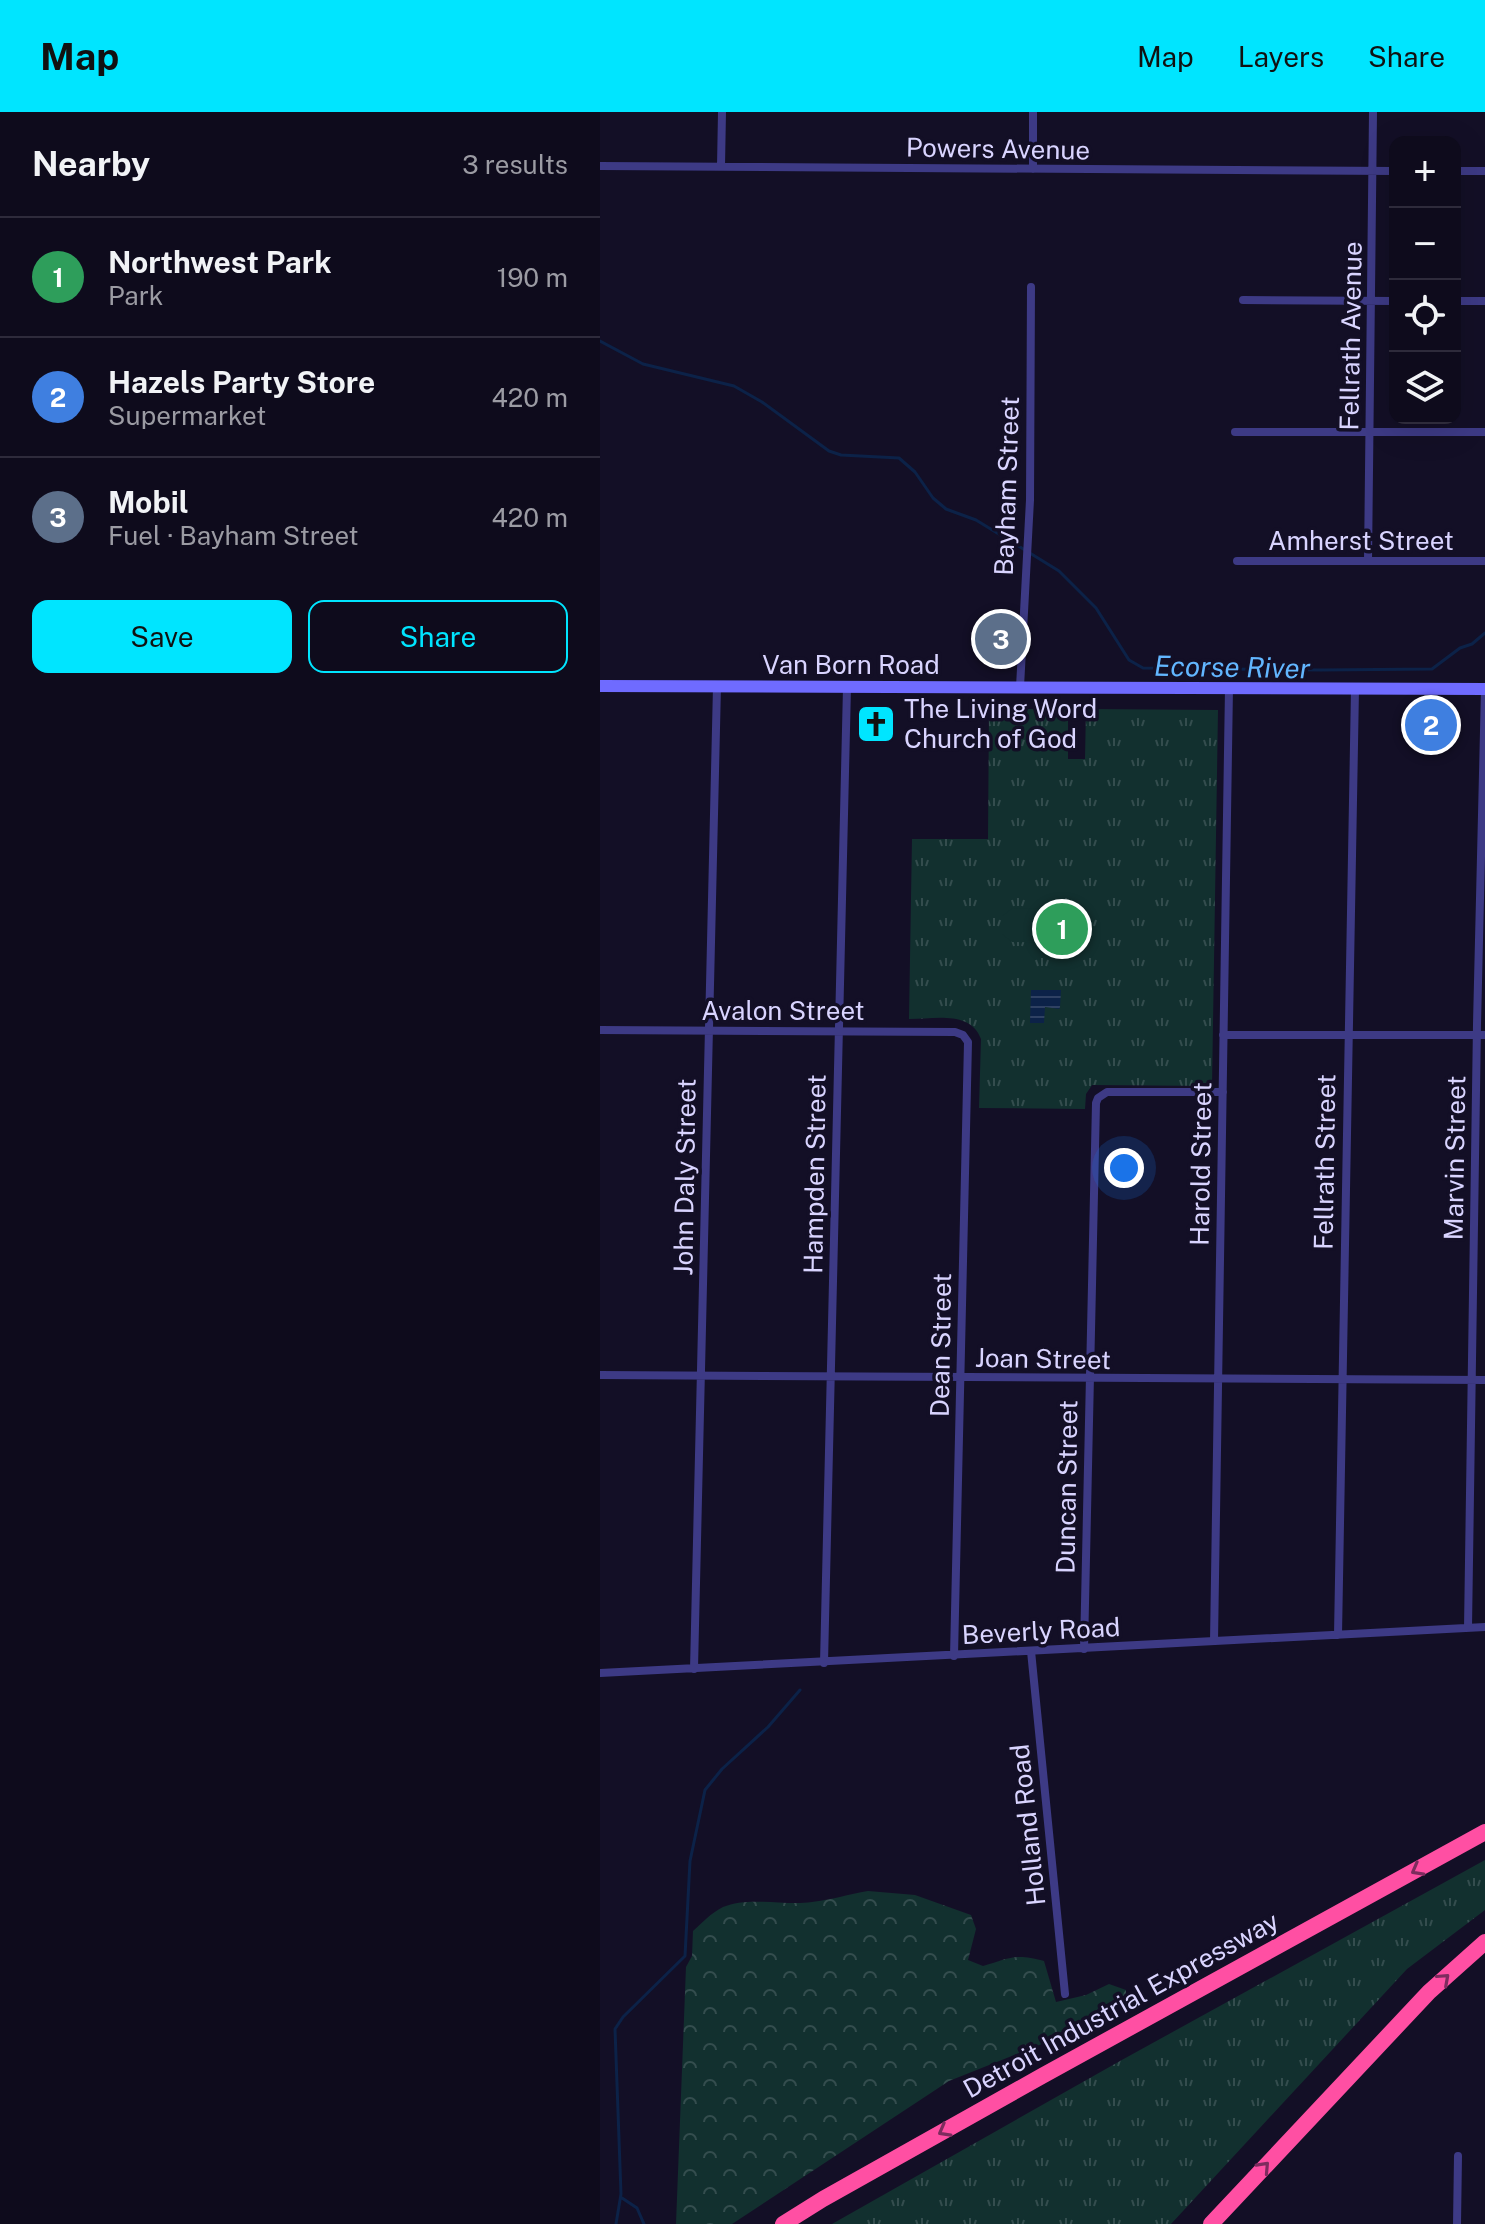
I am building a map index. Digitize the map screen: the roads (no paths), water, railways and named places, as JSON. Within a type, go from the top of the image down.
[{"type":"highway","name":"Detroit Industrial Expressway","points":[[783,2224],[1042,2076],[1485,1832]]},
{"type":"highway","points":[[1211,2224],[1419,2002],[1485,1942]]},
{"type":"main road","name":"Van Born Road","points":[[600,686],[1485,689]]},
{"type":"street","points":[[721,166],[722,112]]},
{"type":"street","points":[[1033,112],[1033,169]]},
{"type":"street","name":"Fellrath Avenue","points":[[1368,561],[1373,112]]},
{"type":"street","name":"Powers Avenue","points":[[600,166],[1389,171]]},
{"type":"street","points":[[1461,171],[1485,171]]},
{"type":"street","name":"Bayham Street","points":[[1020,687],[1030,500],[1031,287]]},
{"type":"street","points":[[1243,300],[1389,301]]},
{"type":"street","points":[[1461,301],[1485,301]]},
{"type":"street","points":[[1235,432],[1485,432]]},
{"type":"street","name":"Amherst Street","points":[[1237,561],[1485,561]]},
{"type":"street","name":"John Daly Street","points":[[694,1669],[717,686]]},
{"type":"street","name":"Hampden Street","points":[[824,1663],[847,687]]},
{"type":"street","name":"Harold Street","points":[[1214,1641],[1229,688]]},
{"type":"street","name":"Fellrath Street","points":[[1338,1635],[1355,689]]},
{"type":"street","name":"Marvin Street","points":[[1468,1628],[1485,689]]},
{"type":"street","name":"Avalon Street","points":[[600,1030],[955,1032],[965,1036]]},
{"type":"street","points":[[1223,1035],[1481,1035]]},
{"type":"street","name":"Dean Street","points":[[954,1656],[968,1064],[965,1036]]},
{"type":"street","name":"Duncan Street","points":[[1084,1649],[1096,1103],[1107,1092],[1223,1092]]},
{"type":"street","name":"Joan Street","points":[[600,1375],[1485,1380]]},
{"type":"street","name":"Beverly Road","points":[[600,1673],[1485,1627]]},
{"type":"street","name":"Holland Road","points":[[1031,1651],[1065,1994]]},
{"type":"street","points":[[1457,2224],[1458,2156]]},
{"type":"water","points":[[1031,990],[1061,990],[1059,1009],[1045,1007],[1044,1023],[1030,1023]]},
{"type":"waterway","name":"Ecorse River","points":[[600,341],[643,364],[734,386],[762,402],[829,451],[841,455],[899,458],[946,509],[976,520],[1059,571],[1096,608],[1129,660],[1143,668],[1432,669],[1485,633]]},
{"type":"waterway","points":[[616,2224],[621,2194],[615,2029],[623,2017],[685,1956],[690,1861],[705,1790],[800,1690]]},
{"type":"waterway","points":[[622,2198],[637,2208],[644,2224]]},
{"type":"place","name":"Mobil","points":[[1001,639]]},
{"type":"place","name":"The Living Word Church of God","points":[[876,724]]},
{"type":"place","name":"Hazels Party Store","points":[[1431,725]]},
{"type":"place","name":"Northwest Park","points":[[1062,929]]}]
